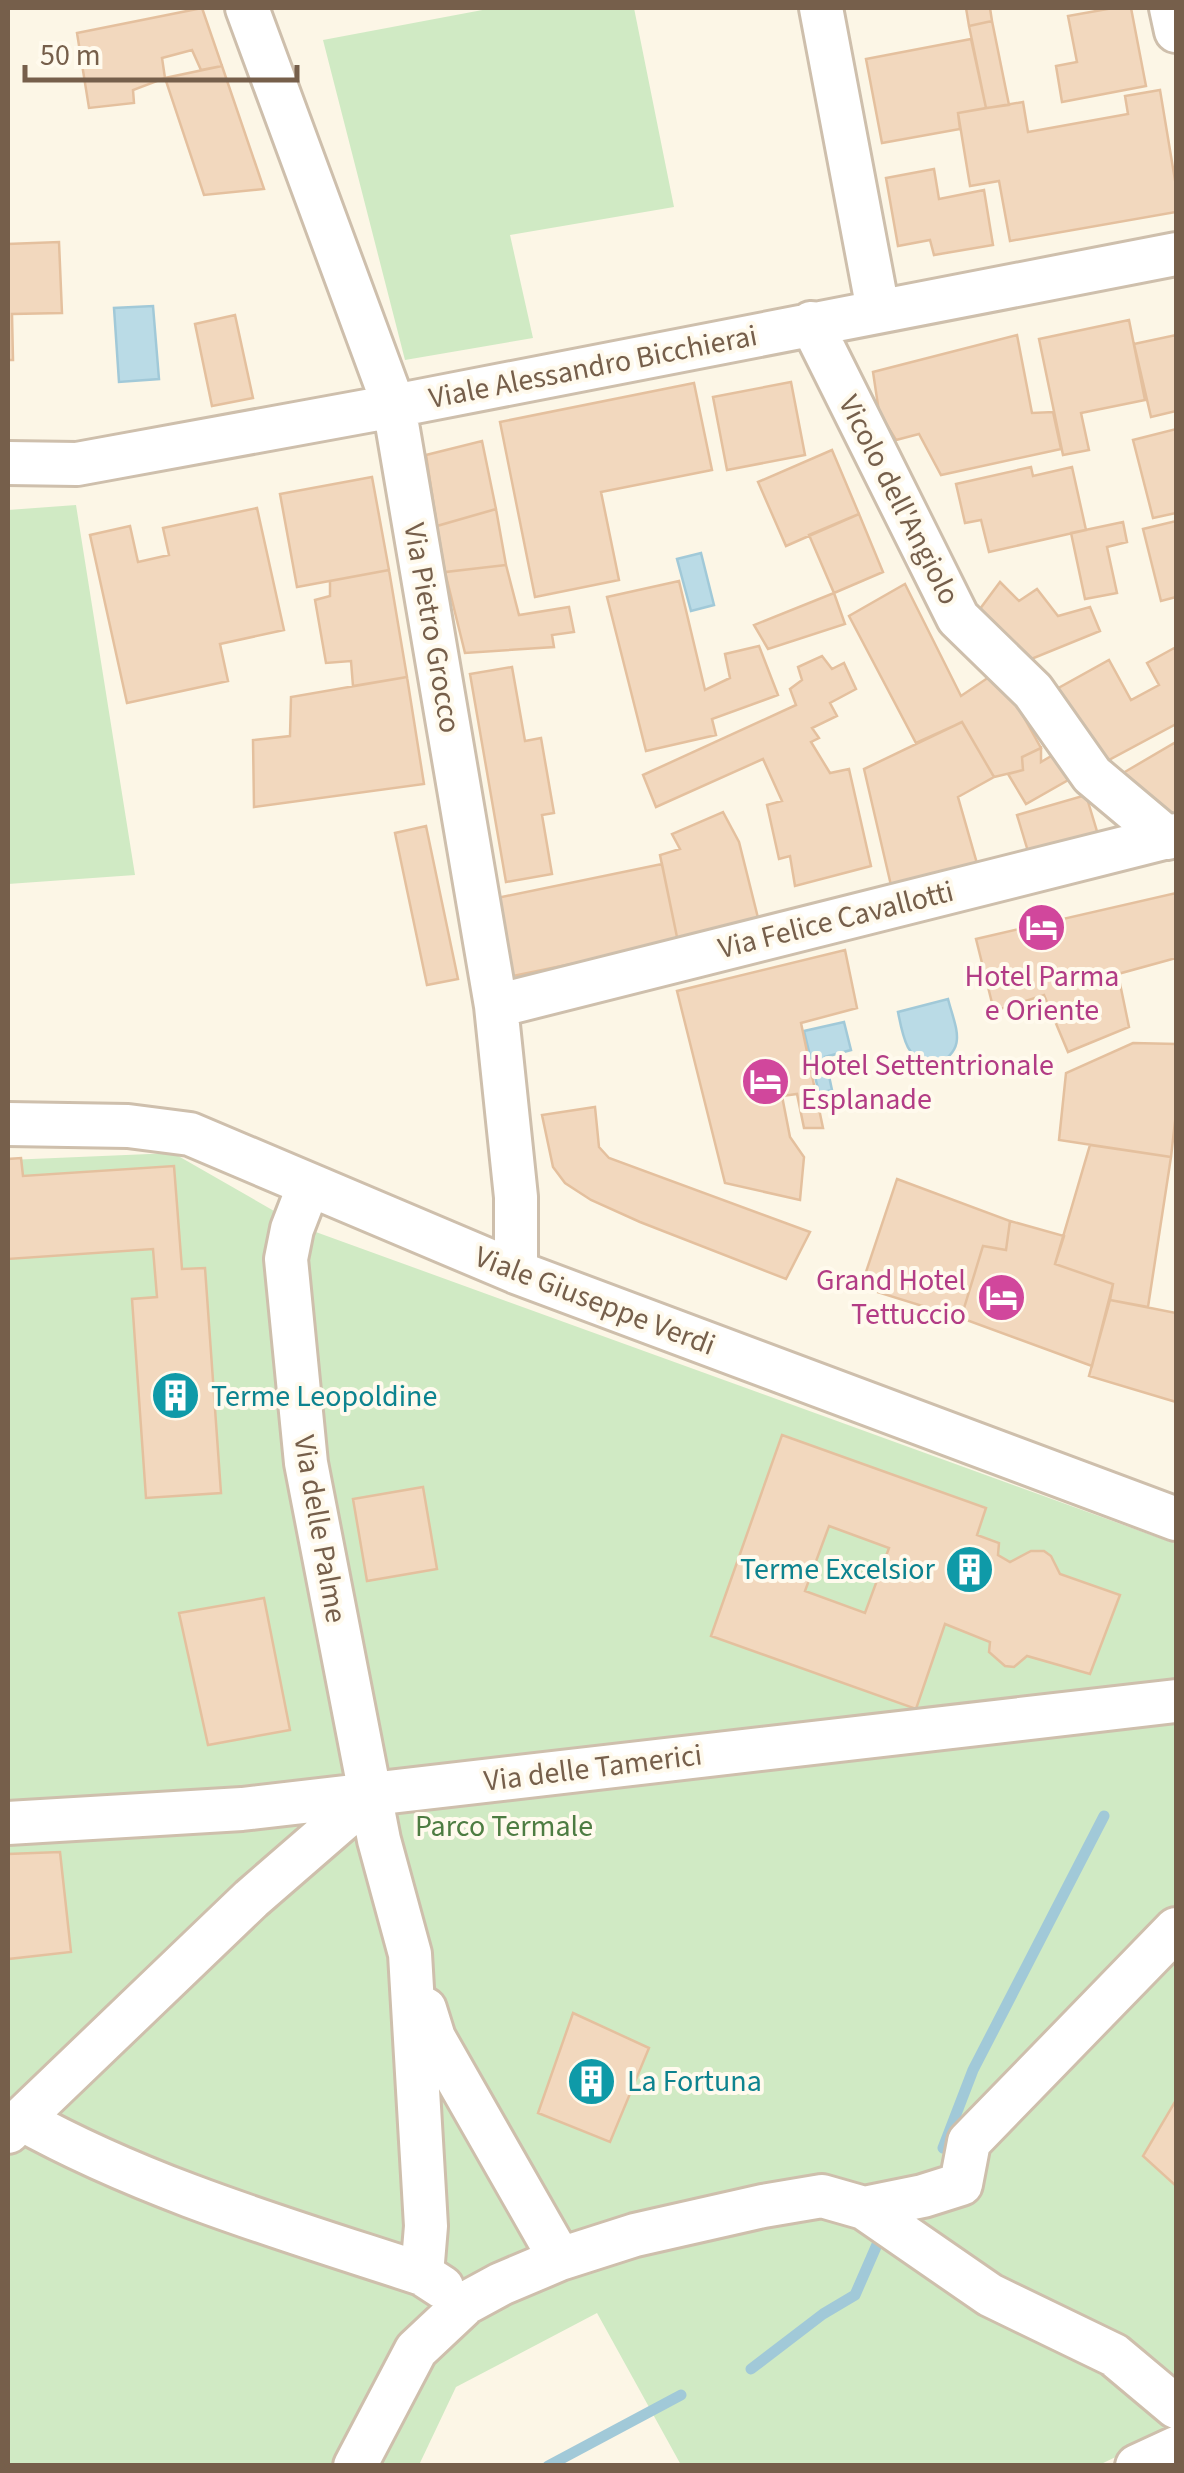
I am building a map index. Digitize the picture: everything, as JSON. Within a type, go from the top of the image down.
[{"type":"street","name":"Via Pietro Grocco","points":[[247,8],[394,406],[496,1006],[516,1198],[516,1272]]},
{"type":"street","points":[[821,8],[878,310]]},
{"type":"street","points":[[1171,8],[1176,30]]},
{"type":"street","name":"Viale Alessandro Bicchierai","points":[[8,464],[77,464],[1176,254]]},
{"type":"street","name":"Vicolo dell'Angiolo","points":[[811,323],[958,618],[1033,691],[1092,775],[1172,836]]},
{"type":"street","name":"Via Felice Cavallotti","points":[[496,1006],[1172,836]]},
{"type":"street","name":"Viale Giuseppe Verdi","points":[[8,1124],[128,1126],[190,1134],[516,1272],[1176,1519]]},
{"type":"street","name":"Via delle Palme","points":[[309,1185],[292,1229],[286,1259],[306,1462],[379,1840],[410,1954]]},
{"type":"street","name":"Via delle Tamerici","points":[[8,1823],[242,1809],[367,1775],[1176,1701]]},
{"type":"street","points":[[367,1775],[251,1899],[14,2126],[184,2195],[422,2274],[466,2303]]},
{"type":"street","points":[[864,2208],[962,2184],[969,2142],[1176,1929]]},
{"type":"street","points":[[410,1954],[434,2038],[560,2259]]},
{"type":"street","points":[[410,1954],[426,2226],[422,2274]]},
{"type":"street","points":[[355,2466],[416,2350],[466,2303],[560,2259],[635,2235],[822,2196],[864,2208],[990,2295],[1114,2355],[1176,2408]]},
{"type":"street","points":[[1138,2466],[1176,2448]]},
{"type":"green space","points":[[493,8],[634,8],[674,207],[510,235],[533,338],[405,360],[323,40]]},
{"type":"green space","points":[[76,505],[135,875],[8,884],[8,510]]},
{"type":"green space","name":"Parco Termale","points":[[173,1153],[302,1227],[1176,1544],[1176,2428],[1099,2465],[681,2465],[597,2313],[456,2387],[419,2465],[8,2465],[8,1160]]},
{"type":"water","points":[[153,306],[159,379],[119,382],[114,308]]},
{"type":"water","points":[[701,553],[714,605],[691,611],[677,559]]},
{"type":"water","points":[[948,999],[956,1046],[933,1067],[911,1053],[898,1012]]},
{"type":"water","points":[[844,1022],[851,1050],[825,1057],[832,1090],[819,1093],[804,1031]]},
{"type":"building","points":[[202,8],[222,66],[201,70],[192,50],[162,58],[165,78],[133,90],[134,103],[89,108],[77,33]]},
{"type":"building","points":[[966,8],[990,8],[992,21],[969,26]]},
{"type":"building","points":[[1131,8],[1146,86],[1062,102],[1056,66],[1077,62],[1068,16]]},
{"type":"building","points":[[992,21],[1009,105],[986,108],[969,26]]},
{"type":"building","points":[[971,39],[986,108],[958,113],[960,129],[882,143],[866,59]]},
{"type":"building","points":[[222,66],[264,189],[204,195],[165,78]]},
{"type":"building","points":[[1160,90],[1176,186],[1176,212],[1010,241],[999,181],[970,186],[958,113],[1023,102],[1028,132],[1128,114],[1125,96]]},
{"type":"building","points":[[934,169],[939,199],[984,190],[993,245],[934,255],[930,240],[898,246],[886,178]]},
{"type":"building","points":[[59,242],[62,313],[12,314],[13,360],[8,360],[8,244]]},
{"type":"building","points":[[235,315],[253,398],[212,406],[195,324]]},
{"type":"building","points":[[1129,320],[1145,400],[1081,413],[1089,450],[1063,455],[1039,339]]},
{"type":"building","points":[[1017,335],[1032,413],[1053,412],[1061,449],[941,475],[919,434],[896,440],[879,412],[873,372]]},
{"type":"building","points":[[1176,335],[1176,411],[1151,417],[1134,344]]},
{"type":"building","points":[[791,382],[805,455],[727,470],[713,397]]},
{"type":"building","points":[[694,383],[712,470],[601,492],[619,580],[535,597],[500,422]]},
{"type":"building","points":[[1176,429],[1176,513],[1153,518],[1133,440]]},
{"type":"building","points":[[482,441],[496,509],[437,526],[426,455]]},
{"type":"building","points":[[832,450],[859,514],[786,546],[758,482]]},
{"type":"building","points":[[1031,467],[1033,476],[1072,467],[1086,530],[989,552],[981,520],[965,523],[956,484]]},
{"type":"building","points":[[372,477],[389,570],[297,587],[280,494]]},
{"type":"building","points":[[257,508],[284,630],[220,644],[228,681],[127,703],[90,535],[130,526],[138,562],[169,555],[163,528]]},
{"type":"building","points":[[496,509],[506,565],[445,572],[437,526]]},
{"type":"building","points":[[859,514],[883,572],[834,593],[809,535]]},
{"type":"building","points":[[1176,521],[1176,597],[1161,601],[1143,529]]},
{"type":"building","points":[[1123,522],[1127,542],[1107,547],[1117,593],[1085,599],[1071,533]]},
{"type":"building","points":[[506,565],[519,615],[569,607],[574,632],[552,635],[554,647],[465,653],[445,572]]},
{"type":"building","points":[[389,570],[407,677],[353,686],[351,661],[326,663],[315,600],[330,596],[330,581]]},
{"type":"building","points":[[679,581],[705,690],[730,678],[725,654],[759,646],[778,695],[712,719],[716,735],[646,751],[607,597]]},
{"type":"building","points":[[1000,582],[1019,601],[1037,589],[1058,616],[1090,607],[1100,631],[1019,664],[974,617]]},
{"type":"building","points":[[905,584],[961,696],[998,671],[1041,748],[1022,757],[1023,770],[994,777],[962,722],[916,743],[849,616]]},
{"type":"building","points":[[834,593],[845,624],[768,649],[754,625]]},
{"type":"building","points":[[1176,647],[1176,724],[1094,768],[1053,691],[1109,660],[1131,700],[1159,685],[1147,663]]},
{"type":"building","points":[[822,656],[832,669],[844,663],[856,689],[830,703],[837,716],[812,728],[819,738],[811,742],[830,773],[849,769],[871,866],[795,886],[790,856],[779,859],[767,805],[782,801],[763,759],[656,807],[643,775],[796,705],[790,689],[802,680],[798,667]]},
{"type":"building","points":[[512,667],[525,741],[541,738],[554,813],[542,815],[552,874],[506,882],[470,674]]},
{"type":"building","points":[[407,677],[424,784],[254,807],[253,740],[290,736],[291,697]]},
{"type":"building","points":[[962,722],[994,777],[958,797],[978,867],[893,894],[864,769]]},
{"type":"building","points":[[1176,742],[1176,820],[1163,824],[1123,773]]},
{"type":"building","points":[[1041,748],[1041,762],[1063,749],[1077,775],[1026,804],[1008,774],[1023,770],[1022,757]]},
{"type":"building","points":[[1086,795],[1099,838],[1030,858],[1017,815]]},
{"type":"building","points":[[723,812],[739,842],[758,918],[678,942],[660,855],[680,849],[672,834]]},
{"type":"building","points":[[426,826],[458,979],[427,985],[395,833]]},
{"type":"building","points":[[662,864],[678,942],[513,976],[497,898]]},
{"type":"building","points":[[1176,893],[1176,958],[1118,974],[1129,1027],[1068,1052],[1044,995],[994,1011],[976,939]]},
{"type":"building","points":[[845,950],[857,1008],[801,1023],[823,1128],[804,1128],[797,1094],[782,1096],[790,1137],[804,1157],[800,1200],[725,1183],[677,991]]},
{"type":"building","points":[[1133,1043],[1176,1044],[1176,1113],[1171,1157],[1059,1140],[1066,1073]]},
{"type":"building","points":[[595,1107],[599,1147],[609,1158],[810,1232],[786,1279],[640,1222],[591,1200],[565,1183],[553,1167],[542,1115]]},
{"type":"building","points":[[1090,1145],[1171,1157],[1148,1307],[1110,1300],[1113,1284],[1055,1264]]},
{"type":"building","name":"Terme Leopoldine","points":[[21,1158],[23,1176],[174,1166],[182,1269],[205,1268],[221,1493],[146,1498],[132,1299],[157,1297],[153,1249],[8,1259],[8,1159]]},
{"type":"building","points":[[897,1179],[1010,1221],[1006,1250],[983,1246],[961,1318],[861,1287]]},
{"type":"building","points":[[1010,1221],[1064,1236],[1055,1264],[1113,1284],[1092,1366],[961,1318],[983,1246],[1006,1250]]},
{"type":"building","points":[[1110,1300],[1176,1313],[1176,1402],[1089,1376]]},
{"type":"building","name":"Terme Excelsior","points":[[782,1435],[986,1508],[977,1535],[999,1543],[998,1555],[1010,1562],[1031,1551],[1044,1551],[1060,1574],[1120,1595],[1090,1674],[1027,1656],[1014,1667],[1005,1666],[989,1652],[990,1642],[945,1624],[916,1709],[711,1636]],"holes":[[[829,1526],[889,1548],[865,1613],[805,1591]]]},
{"type":"building","points":[[423,1487],[437,1569],[367,1581],[353,1499]]},
{"type":"building","points":[[264,1598],[290,1730],[208,1745],[179,1613]]},
{"type":"building","points":[[60,1852],[71,1952],[8,1959],[8,1854]]},
{"type":"building","name":"La Fortuna","points":[[573,2013],[649,2048],[610,2142],[538,2113]]},
{"type":"building","points":[[1176,2100],[1176,2186],[1143,2156]]},
{"type":"waterway","points":[[943,2148],[973,2070],[1104,1816]]},
{"type":"waterway","points":[[751,2369],[823,2314],[855,2295],[879,2240]]},
{"type":"waterway","points":[[548,2466],[681,2395]]},
{"type":"place","name":"Hotel Parma e Oriente","points":[[1042,927]]},
{"type":"place","name":"Hotel Settentrionale Esplanade","points":[[766,1082]]},
{"type":"place","name":"Grand Hotel Tettuccio","points":[[1001,1297]]},
{"type":"place","name":"Terme Leopoldine","points":[[176,1396]]},
{"type":"place","name":"Terme Excelsior","points":[[970,1569]]},
{"type":"place","name":"La Fortuna","points":[[592,2081]]}]
